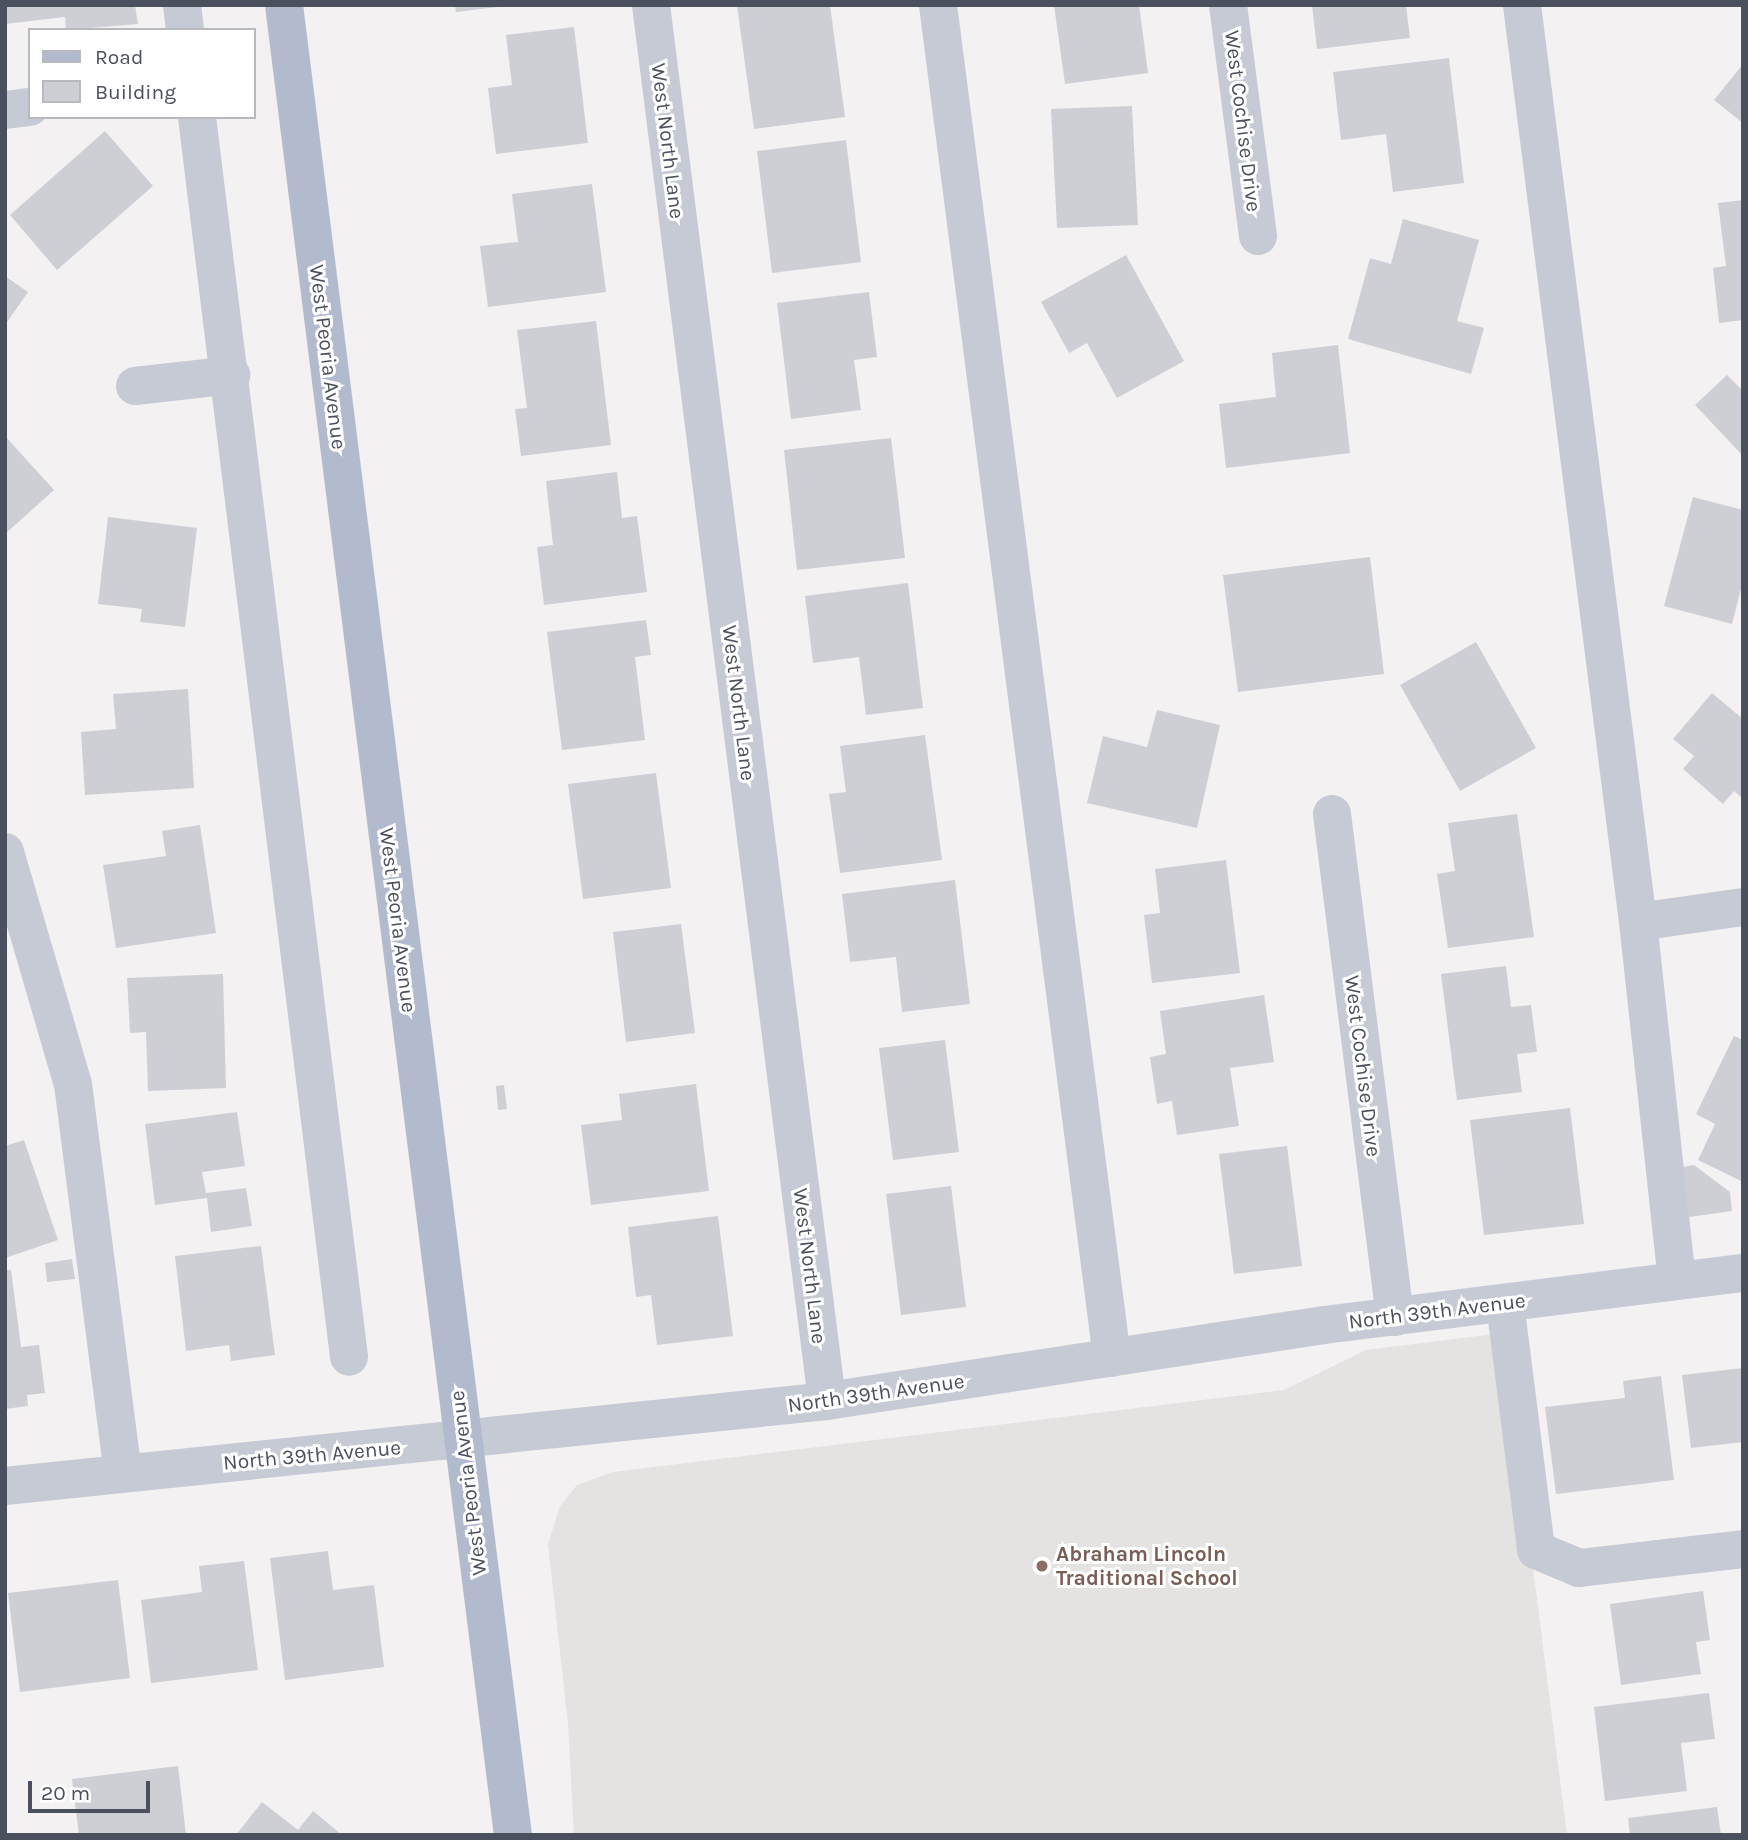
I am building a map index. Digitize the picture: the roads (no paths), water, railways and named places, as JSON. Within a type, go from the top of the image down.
[{"type":"main road","name":"West Peoria Avenue","points":[[284,5],[513,1835]]},
{"type":"street","points":[[182,5],[185,28]]},
{"type":"street","name":"West North Lane","points":[[651,5],[827,1401]]},
{"type":"street","points":[[937,5],[1112,1358]]},
{"type":"street","name":"West Cochise Drive","points":[[1228,5],[1258,236]]},
{"type":"street","points":[[1522,5],[1638,922],[1677,1280]]},
{"type":"street","points":[[5,110],[28,107]]},
{"type":"street","points":[[197,119],[231,375],[349,1357]]},
{"type":"street","points":[[135,386],[231,375]]},
{"type":"street","name":"West Cochise Drive","points":[[1332,814],[1395,1317]]},
{"type":"street","points":[[5,852],[73,1084],[123,1473]]},
{"type":"street","points":[[1638,922],[1743,907]]},
{"type":"street","name":"North 39th Avenue","points":[[5,1486],[827,1401],[1395,1317],[1743,1273]]},
{"type":"street","points":[[1505,1303],[1536,1549],[1579,1568],[1743,1549]]},
{"type":"place","name":"Abraham Lincoln Traditional School","points":[[1042,1566]]}]
